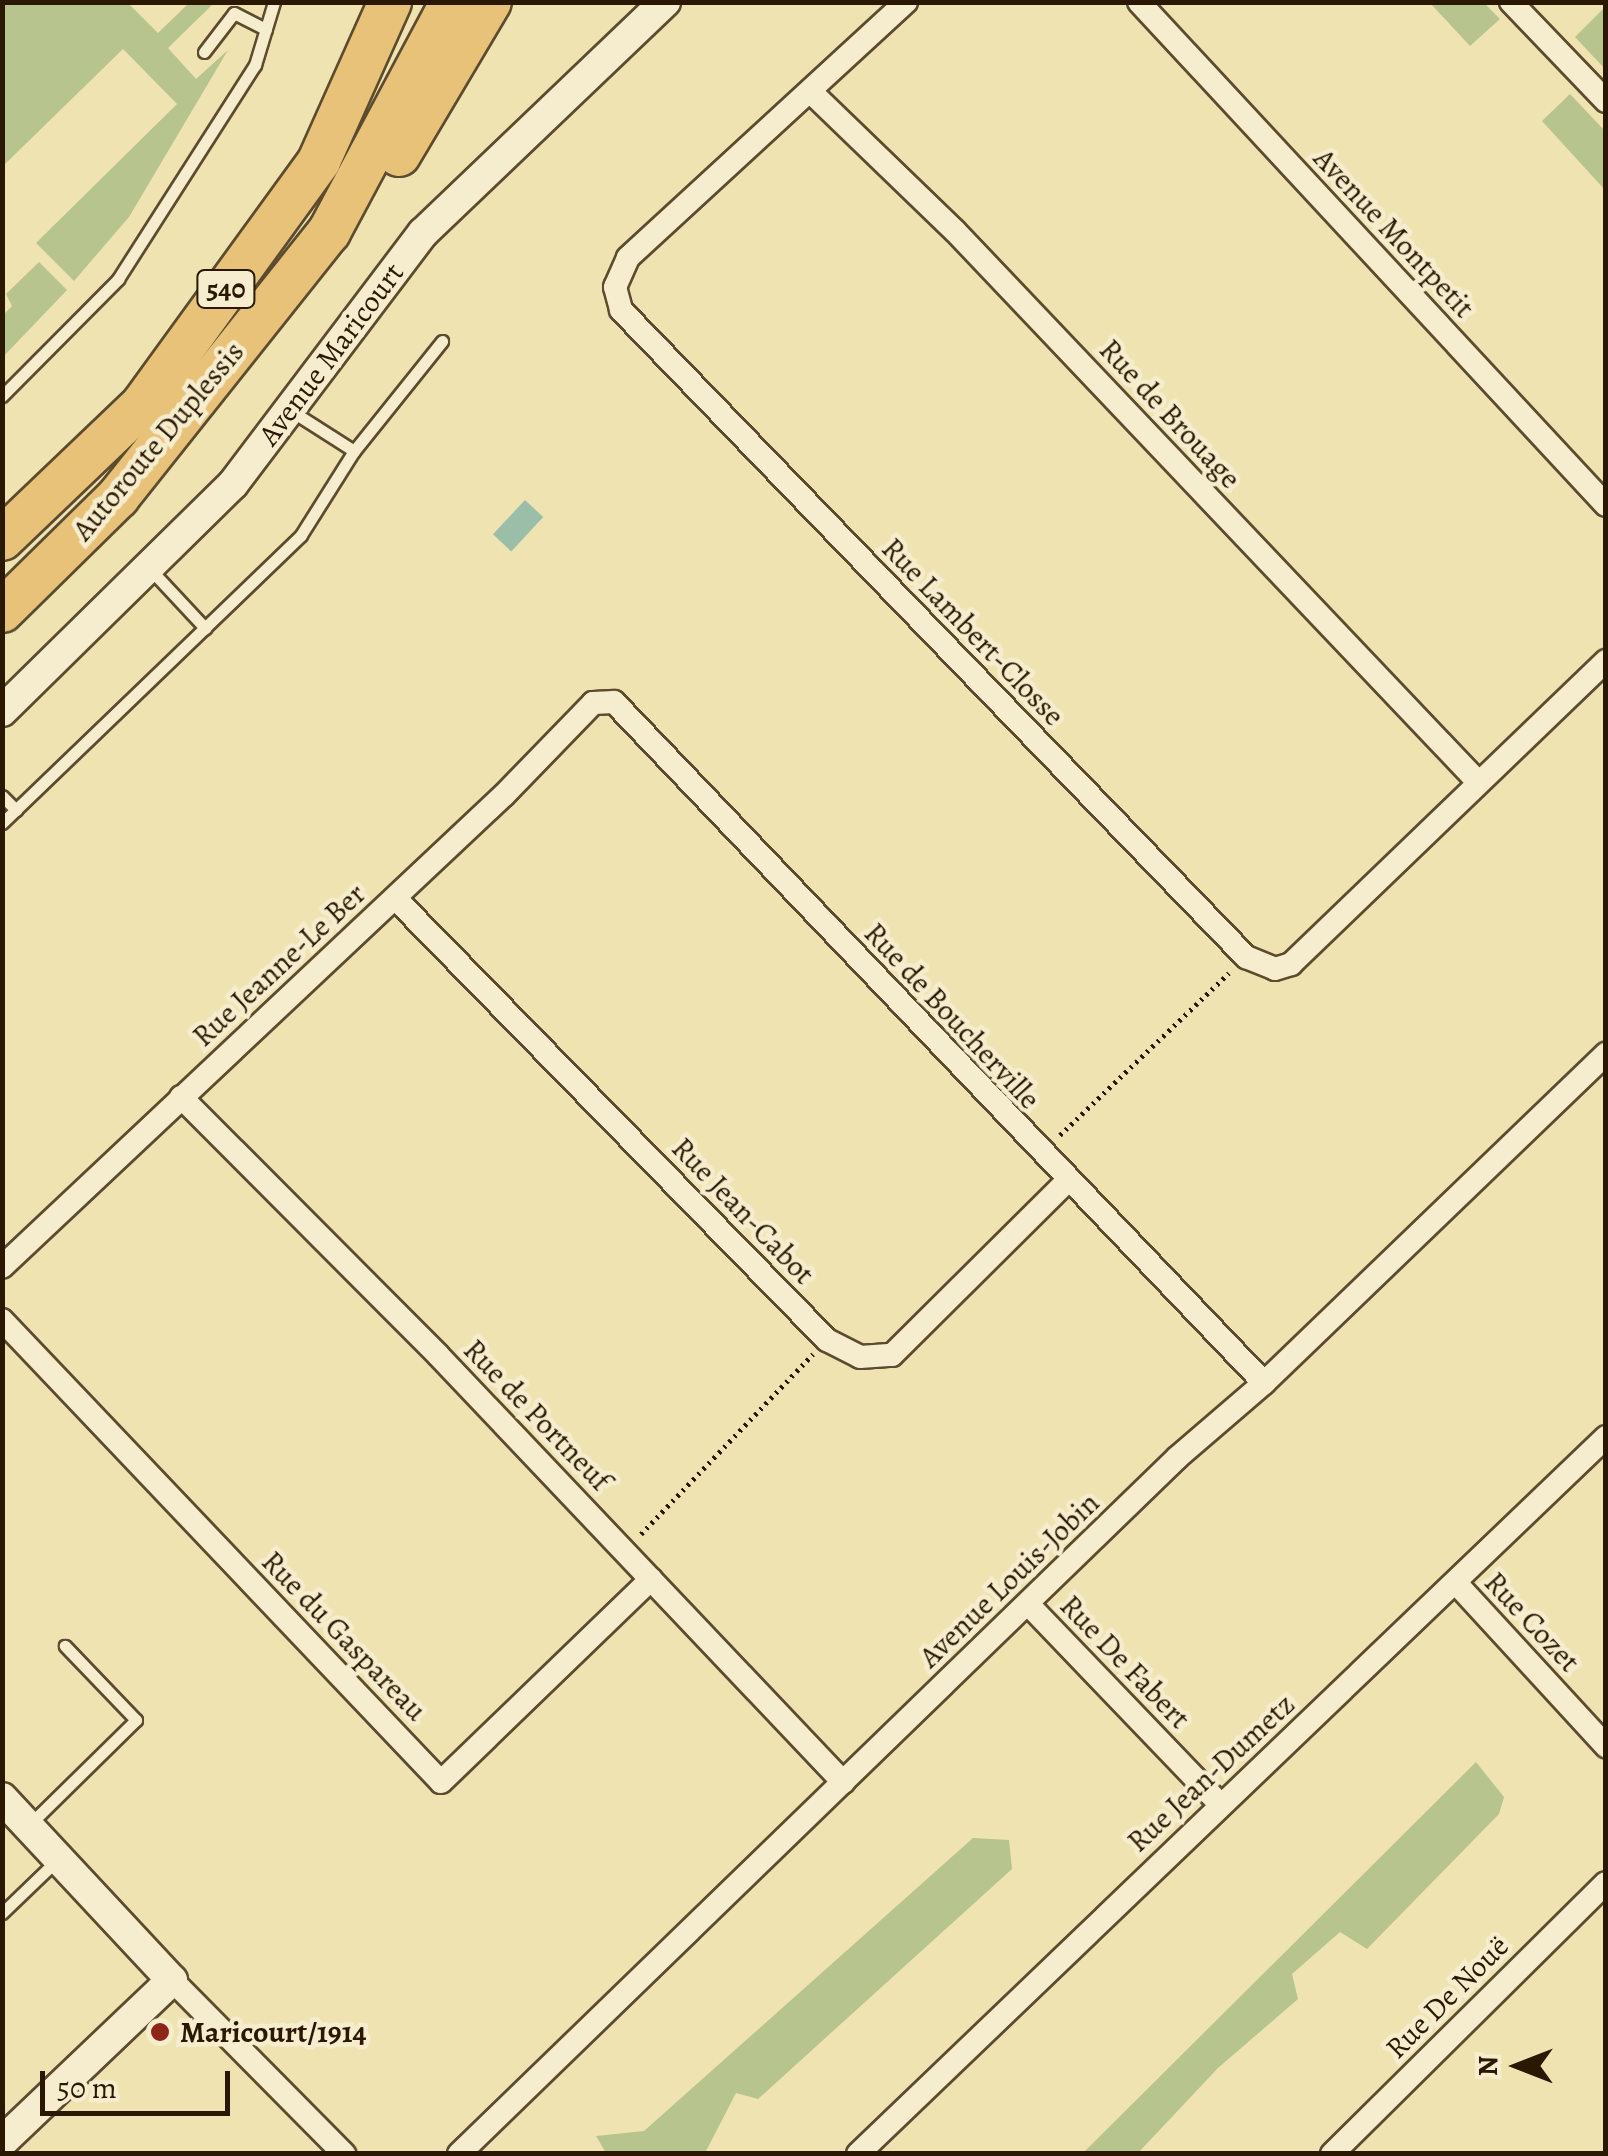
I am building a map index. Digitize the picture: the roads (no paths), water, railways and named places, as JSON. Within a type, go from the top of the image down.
[{"type":"highway","name":"Autoroute Duplessis","points":[[2,539],[142,405],[319,161],[390,2]]},
{"type":"highway","name":"Autoroute Duplessis","points":[[2,611],[118,497],[329,232],[452,2]]},
{"type":"highway","points":[[118,497],[167,459],[332,260],[490,2]]},
{"type":"street","name":"Avenue Maricourt","points":[[2,711],[233,484],[423,233],[665,2]]},
{"type":"street","name":"Rue Lambert-Closse","points":[[906,2],[812,93],[628,258],[615,286],[621,310],[1246,957],[1275,970],[1291,964],[1478,782]]},
{"type":"street","name":"Avenue Montpetit","points":[[1139,2],[1606,505]]},
{"type":"street","points":[[1511,2],[1606,101]]},
{"type":"street","name":"Rue de Brouage","points":[[812,93],[956,232],[1478,782]]},
{"type":"street","points":[[1478,782],[1606,662]]},
{"type":"street","name":"Rue de Boucherville","points":[[593,703],[614,702],[1041,1154],[1264,1383]]},
{"type":"street","name":"Rue Jeanne-Le Ber","points":[[2,1268],[395,898],[593,703]]},
{"type":"street","name":"Rue Jean-Cabot","points":[[395,898],[826,1340],[860,1357],[892,1355],[1067,1181]]},
{"type":"street","name":"Avenue Louis-Jobin","points":[[459,2154],[1178,1457],[1264,1383],[1606,1054]]},
{"type":"street","name":"Rue de Portneuf","points":[[181,1097],[626,1552],[844,1782]]},
{"type":"street","name":"Rue du Gaspareau","points":[[2,1320],[441,1782],[651,1579]]},
{"type":"street","name":"Rue Jean-Dumetz","points":[[858,2154],[1606,1437]]},
{"type":"street","name":"Rue Cozet","points":[[1456,1584],[1606,1746]]},
{"type":"street","name":"Rue De Fabert","points":[[1028,1604],[1220,1804]]},
{"type":"street","points":[[2,1798],[172,1980],[344,2154]]},
{"type":"street","name":"Rue De Nouë","points":[[1332,2154],[1606,1883]]},
{"type":"street","points":[[2,2142],[172,1980]]},
{"type":"lane","points":[[2,396],[118,279],[255,65],[274,2]]},
{"type":"lane","points":[[204,52],[234,13],[266,28]]},
{"type":"lane","points":[[2,823],[301,535],[354,451],[442,341]]},
{"type":"lane","points":[[289,410],[354,451]]},
{"type":"lane","points":[[149,568],[205,628]]},
{"type":"lane","points":[[2,796],[16,810]]},
{"type":"lane","points":[[28,1825],[136,1720],[64,1646]]},
{"type":"lane","points":[[2,1913],[60,1858]]},
{"type":"place","name":"Maricourt/1914","points":[[160,2032]]}]
